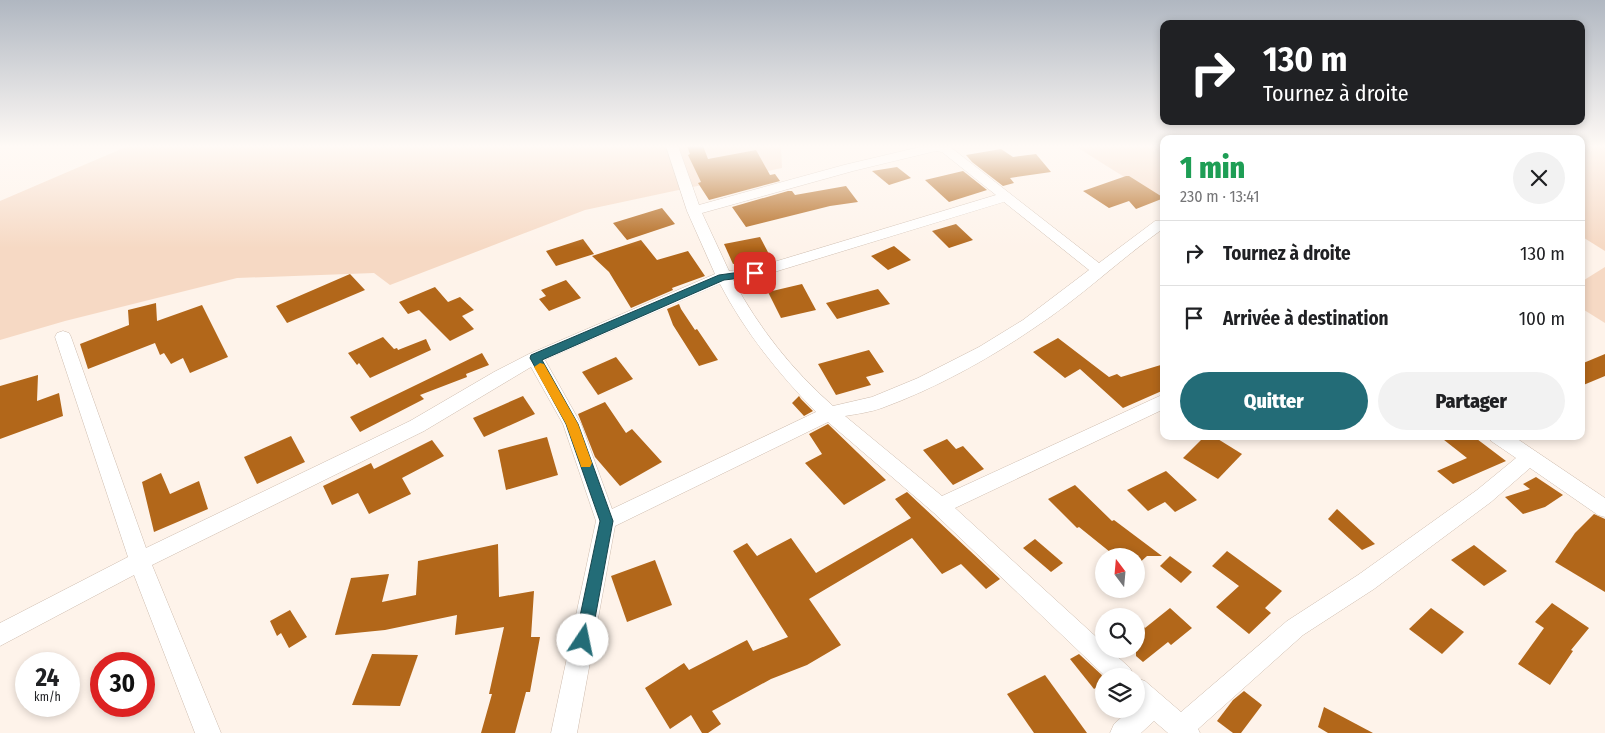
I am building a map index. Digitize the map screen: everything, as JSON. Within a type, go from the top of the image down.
[{"type":"street","points":[[684,180],[694,211],[722,277],[763,340],[798,384],[939,507],[1113,668]]},
{"type":"street","points":[[694,211],[805,180]]},
{"type":"street","points":[[984,180],[1100,271]]},
{"type":"street","points":[[0,635],[140,561],[417,426],[500,376],[535,358],[722,277],[755,273],[1005,197]]},
{"type":"street","points":[[606,521],[830,413],[876,403],[924,382],[976,355],[1029,324],[1160,224]]},
{"type":"street","points":[[63,337],[140,561],[208,733]]},
{"type":"street","points":[[535,358],[572,424],[606,521],[564,733]]},
{"type":"street","points":[[939,507],[1160,403]]},
{"type":"street","points":[[1504,440],[1605,508]]},
{"type":"street","points":[[1145,697],[1184,731],[1295,628],[1366,582],[1476,502],[1529,458]]},
{"type":"street","points":[[1124,733],[1133,718]]},
{"type":"shaded area","points":[[48,180],[725,180],[585,210],[390,285],[374,273],[237,278],[65,321],[0,340],[0,201]]},
{"type":"shaded area","points":[[1129,180],[1160,180],[1160,199]]},
{"type":"shaded area","points":[[1585,180],[1605,180],[1605,251],[1585,238]]},
{"type":"shaded area","points":[[1605,267],[1605,323],[1585,310],[1585,280]]},
{"type":"building","points":[[700,180],[780,181],[709,200],[698,183],[701,182]]},
{"type":"building","points":[[883,180],[904,180],[889,185]]},
{"type":"building","points":[[925,180],[975,180],[987,190],[949,202]]},
{"type":"building","points":[[996,180],[1012,180],[1014,183],[1003,186]]},
{"type":"building","points":[[1114,180],[1136,180],[1160,195],[1160,200],[1136,209],[1129,201],[1109,208],[1083,191]]},
{"type":"building","points":[[846,186],[858,202],[830,206],[746,227],[732,207],[788,191],[792,191],[795,195]]},
{"type":"building","points":[[662,208],[675,224],[627,240],[613,223]]},
{"type":"building","points":[[956,224],[973,240],[949,248],[932,231]]},
{"type":"building","points":[[760,237],[770,256],[733,264],[724,244]]},
{"type":"building","points":[[583,239],[594,254],[556,266],[546,251]]},
{"type":"building","points":[[641,240],[657,260],[688,251],[705,276],[672,288],[673,290],[631,308],[609,272],[592,256]]},
{"type":"building","points":[[894,246],[911,260],[888,270],[871,256]]},
{"type":"building","points":[[350,274],[365,290],[287,323],[276,306]]},
{"type":"building","points":[[566,280],[581,298],[549,311],[539,299],[546,296],[541,290]]},
{"type":"building","points":[[802,284],[816,310],[781,318],[768,292]]},
{"type":"building","points":[[435,287],[448,302],[460,297],[474,310],[462,316],[474,329],[450,341],[419,310],[408,314],[399,302]]},
{"type":"building","points":[[878,289],[890,304],[837,319],[826,303]]},
{"type":"building","points":[[156,303],[157,321],[202,305],[228,357],[190,373],[183,358],[171,364],[164,353],[160,355],[155,343],[88,369],[80,344],[129,325],[128,310]]},
{"type":"building","points":[[679,304],[695,330],[697,329],[718,360],[699,366],[673,325],[667,309]]},
{"type":"building","points":[[383,337],[394,349],[397,348],[398,350],[426,339],[431,350],[370,378],[359,363],[357,365],[348,353]]},
{"type":"building","points":[[1058,338],[1109,377],[1117,374],[1121,377],[1160,365],[1160,392],[1123,408],[1080,369],[1065,378],[1033,352]]},
{"type":"building","points":[[869,350],[884,372],[866,377],[871,385],[836,395],[818,364]]},
{"type":"building","points":[[482,353],[489,365],[466,374],[467,377],[420,395],[424,399],[360,432],[350,417]]},
{"type":"building","points":[[1605,354],[1605,376],[1585,384],[1585,362]]},
{"type":"building","points":[[616,357],[633,379],[598,395],[582,372]]},
{"type":"building","points":[[38,375],[37,401],[59,393],[63,416],[0,439],[0,386]]},
{"type":"building","points":[[523,396],[535,414],[484,437],[473,418]]},
{"type":"building","points":[[799,396],[813,411],[804,416],[792,403]]},
{"type":"building","points":[[605,402],[626,433],[632,429],[662,462],[620,486],[595,457],[578,414]]},
{"type":"building","points":[[828,424],[886,480],[844,505],[805,463],[822,454],[809,434]]},
{"type":"building","points":[[291,436],[305,462],[257,484],[244,457]]},
{"type":"building","points":[[547,437],[558,475],[506,490],[498,450]]},
{"type":"building","points":[[947,439],[956,449],[963,446],[984,469],[953,485],[923,450]]},
{"type":"building","points":[[432,440],[444,456],[402,478],[411,494],[369,514],[358,493],[332,505],[323,486],[371,463],[374,469]]},
{"type":"building","points":[[1201,440],[1219,440],[1242,454],[1218,479],[1183,458]]},
{"type":"building","points":[[1444,440],[1478,440],[1506,461],[1453,484],[1437,471],[1467,458]]},
{"type":"building","points":[[1166,471],[1197,500],[1175,512],[1165,502],[1148,511],[1127,490]]},
{"type":"building","points":[[161,473],[170,494],[199,481],[208,509],[154,532],[142,482]]},
{"type":"building","points":[[1536,477],[1563,495],[1545,507],[1523,514],[1505,497],[1530,489],[1523,484]]},
{"type":"building","points":[[1075,485],[1112,521],[1114,520],[1162,556],[1147,556],[1145,558],[1145,548],[1105,548],[1079,527],[1077,528],[1048,499]]},
{"type":"building","points":[[907,492],[1000,579],[986,589],[961,564],[942,574],[912,538],[809,599],[841,645],[807,665],[771,679],[712,711],[721,724],[708,733],[702,733],[691,715],[670,729],[645,688],[684,663],[689,670],[747,640],[753,651],[788,637],[733,551],[747,543],[757,556],[791,538],[816,573],[911,518],[895,499]]},
{"type":"building","points":[[1337,509],[1375,544],[1362,550],[1328,519]]},
{"type":"building","points":[[1594,514],[1605,519],[1605,592],[1555,562],[1575,533]]},
{"type":"building","points":[[1035,539],[1063,563],[1051,572],[1023,548]]},
{"type":"building","points":[[498,544],[499,597],[534,591],[531,637],[540,637],[530,692],[526,692],[515,733],[481,733],[492,694],[489,694],[504,627],[455,635],[457,615],[385,630],[335,635],[351,578],[389,574],[382,602],[416,595],[418,561]]},
{"type":"building","points":[[1474,545],[1507,571],[1484,586],[1451,560]]},
{"type":"building","points":[[1227,551],[1282,591],[1265,608],[1271,613],[1249,634],[1216,607],[1239,586],[1212,566]]},
{"type":"building","points":[[1170,556],[1192,572],[1181,583],[1160,566]]},
{"type":"building","points":[[655,560],[672,605],[627,622],[611,576]]},
{"type":"building","points":[[1552,603],[1589,628],[1571,650],[1573,651],[1550,685],[1518,664],[1544,628],[1535,622]]},
{"type":"building","points":[[1170,608],[1192,628],[1171,645],[1168,642],[1143,662],[1138,658],[1145,658],[1145,628]]},
{"type":"building","points":[[1431,608],[1464,632],[1442,654],[1409,629]]},
{"type":"building","points":[[290,610],[307,637],[289,648],[281,633],[277,636],[270,621]]},
{"type":"building","points":[[372,654],[418,655],[400,706],[352,705]]},
{"type":"building","points":[[1079,654],[1095,669],[1095,688],[1094,689],[1070,659]]},
{"type":"building","points":[[1045,675],[1087,733],[1034,733],[1007,694]]},
{"type":"building","points":[[1244,691],[1262,705],[1241,733],[1233,733],[1217,721],[1233,700]]},
{"type":"building","points":[[1324,707],[1373,733],[1328,733],[1318,727]]},
{"type":"slow traffic","points":[[540,367],[572,424],[586,463]]},
{"type":"route","points":[[583,640],[606,521],[572,424],[535,358],[722,277],[755,273]]}]
